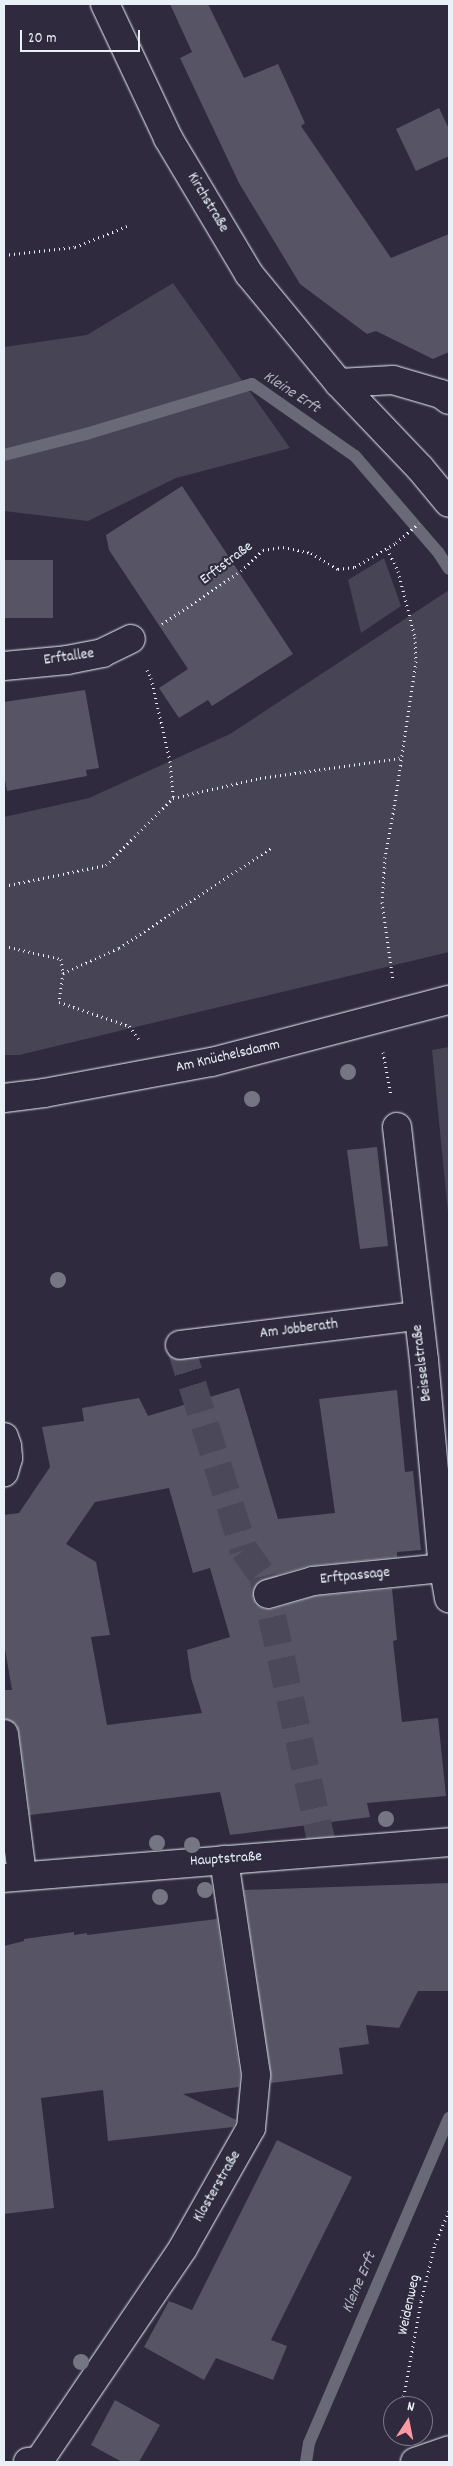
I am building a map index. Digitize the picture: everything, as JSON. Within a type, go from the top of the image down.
[{"type":"street","name":"Kirchstraße","points":[[105,4],[168,138],[249,274],[339,383],[420,468],[449,504]]},
{"type":"street","points":[[339,383],[393,380],[441,394],[449,400]]},
{"type":"street","name":"Erftallee","points":[[4,666],[67,660],[102,653],[131,638]]},
{"type":"street","name":"Am Knüchelsdamm","points":[[4,1098],[44,1093],[163,1072],[387,1018],[446,1001]]},
{"type":"street","name":"Beisselstraße","points":[[397,1127],[444,1568],[449,1598]]},
{"type":"street","name":"Am Jobberath","points":[[180,1345],[417,1316]]},
{"type":"street","points":[[4,1437],[8,1458],[4,1472]]},
{"type":"street","name":"Erftpassage","points":[[268,1594],[313,1581],[444,1568]]},
{"type":"street","points":[[4,1734],[13,1877]]},
{"type":"street","name":"Hauptstraße","points":[[13,1877],[449,1842]]},
{"type":"street","name":"Klosterstraße","points":[[37,2462],[183,2248],[251,2128],[256,2074],[224,1860]]},
{"type":"street","points":[[415,2462],[449,2450]]},
{"type":"path","points":[[4,255],[75,247],[127,226]]},
{"type":"path","name":"Erftstraße","points":[[131,638],[162,624],[241,571],[263,550],[283,547],[311,553],[338,569],[355,567],[396,544],[422,521]]},
{"type":"path","points":[[387,549],[398,571],[416,638],[416,660],[385,857],[382,902],[387,1018],[397,1127]]},
{"type":"path","points":[[131,638],[151,678],[170,760],[173,798]]},
{"type":"path","points":[[4,886],[106,865],[173,798],[260,778],[400,758]]},
{"type":"path","points":[[63,973],[119,948],[271,848]]},
{"type":"path","points":[[4,946],[61,959],[63,973],[60,1002],[129,1026],[163,1072]]},
{"type":"path","name":"Weidenweg","points":[[404,2396],[421,2300],[436,2244],[449,2212]]},
{"type":"shaded area","points":[[173,283],[290,448],[176,478],[88,521],[4,511],[4,347],[87,335]]},
{"type":"shaded area","points":[[384,558],[401,606],[361,633],[348,580]]},
{"type":"shaded area","points":[[449,590],[449,952],[19,1055],[4,1055],[4,817],[89,798],[230,734]]},
{"type":"shaded area","points":[[449,1047],[449,1223],[432,1050]]},
{"type":"building","points":[[170,4],[208,4],[244,78],[278,64],[305,123],[301,126],[391,258],[449,234],[449,352],[433,359],[376,331],[367,334],[300,284],[239,183],[180,58],[192,52]]},
{"type":"building","points":[[439,108],[449,129],[449,156],[416,171],[396,129]]},
{"type":"building","points":[[182,486],[293,654],[212,706],[208,700],[179,718],[159,688],[188,669],[109,550],[106,535]]},
{"type":"building","points":[[4,560],[53,560],[53,618],[4,618]]},
{"type":"building","points":[[85,690],[99,768],[86,770],[87,776],[7,791],[4,774],[4,702]]},
{"type":"building","points":[[377,1147],[388,1246],[360,1249],[347,1150]]},
{"type":"building","points":[[239,1388],[278,1519],[335,1513],[319,1399],[397,1390],[405,1472],[413,1471],[421,1550],[397,1552],[397,1557],[309,1566],[263,1579],[256,1584],[253,1598],[258,1606],[272,1609],[316,1596],[392,1589],[397,1640],[393,1641],[402,1722],[438,1718],[446,1796],[367,1803],[370,1817],[230,1835],[220,1792],[30,1815],[19,1732],[16,1724],[4,1719],[4,1690],[12,1690],[4,1643],[4,1515],[19,1513],[50,1467],[42,1427],[84,1421],[82,1408],[139,1398],[148,1416]],"holes":[[[169,1488],[193,1573],[210,1568],[230,1637],[187,1650],[191,1678],[202,1713],[107,1725],[91,1637],[110,1635],[96,1562],[66,1544],[95,1502]]]},
{"type":"building","points":[[449,1883],[449,1991],[418,1991],[399,2028],[366,2025],[369,2044],[339,2048],[343,2074],[271,2083],[244,1890]]},
{"type":"building","points":[[217,1919],[240,2075],[239,2087],[183,2094],[236,2120],[233,2127],[108,2141],[103,2090],[41,2098],[54,2208],[4,2214],[4,1946],[24,1941],[24,1939],[74,1932],[74,1935],[87,1933],[87,1935]]},
{"type":"building","points":[[277,2140],[352,2177],[271,2340],[287,2346],[273,2380],[216,2358],[204,2380],[144,2347],[169,2301],[192,2310]]},
{"type":"building","points":[[115,2400],[160,2425],[139,2462],[122,2462],[91,2445]]},
{"type":"waterway","name":"Kleine Erft","points":[[4,455],[86,434],[252,384],[355,456],[438,552],[449,569]]},
{"type":"waterway","name":"Kleine Erft","points":[[306,2462],[309,2443],[449,2118]]},
{"type":"tunnel","points":[[180,1345],[244,1550],[263,1576],[324,1853]]}]
